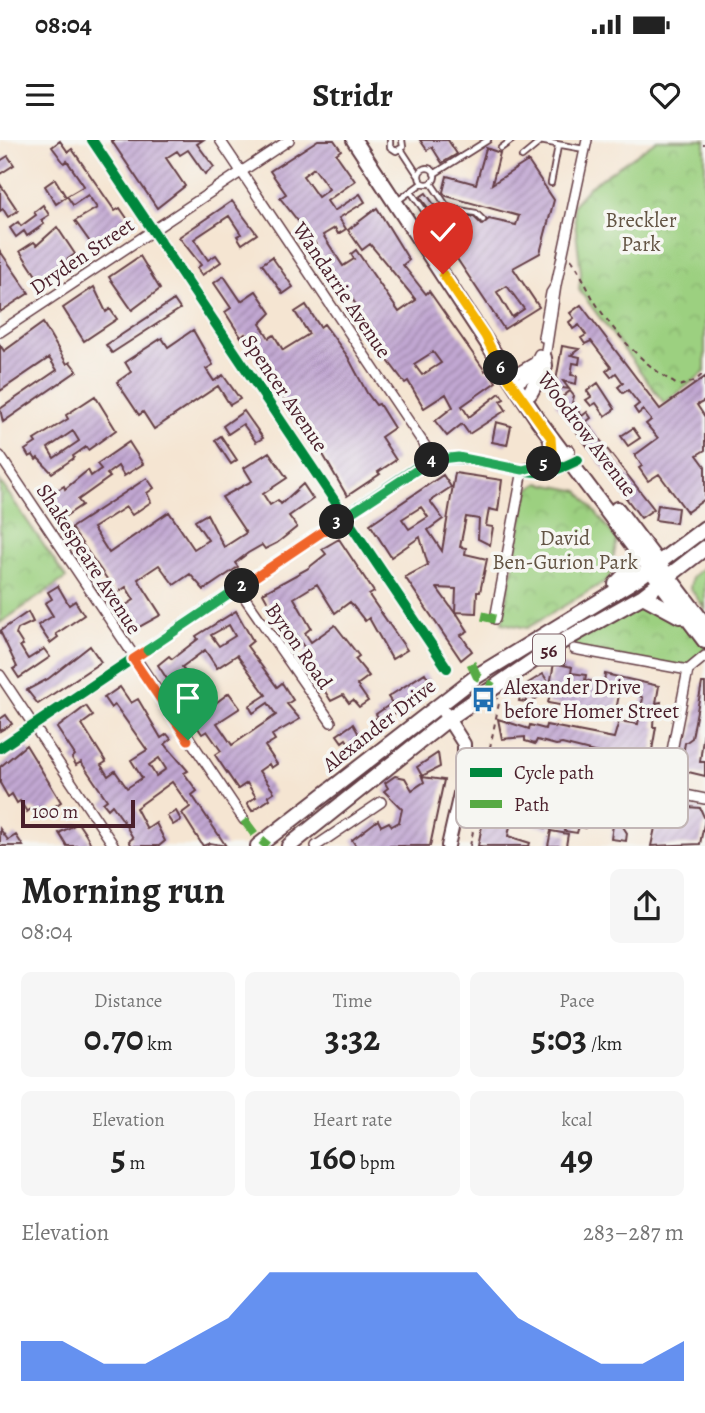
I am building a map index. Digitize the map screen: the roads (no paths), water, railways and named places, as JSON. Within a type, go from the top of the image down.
[{"type":"main road","name":"Woodrow Avenue","points":[[354,140],[515,379],[551,438],[571,457],[660,561],[664,579],[698,623],[705,640]]},
{"type":"main road","points":[[530,394],[545,366],[544,358]]},
{"type":"main road","name":"Woodrow Avenue","points":[[515,379],[530,394],[638,553],[660,561]]},
{"type":"main road","points":[[545,463],[552,452],[551,438]]},
{"type":"main road","name":"Alexander Drive","points":[[258,846],[477,676],[604,598],[705,528]]},
{"type":"main road","name":"Alexander Drive","points":[[289,846],[445,721],[556,645],[643,596],[705,548]]},
{"type":"main road","points":[[604,598],[631,569],[638,553]]},
{"type":"main road","points":[[643,596],[698,623]]},
{"type":"street","name":"Spencer Avenue","points":[[92,140],[447,668]]},
{"type":"street","name":"Wandarrie Avenue","points":[[220,140],[434,459]]},
{"type":"street","name":"Dryden Street","points":[[0,332],[289,140]]},
{"type":"street","points":[[515,379],[535,371],[544,358],[556,285],[586,144]]},
{"type":"street","points":[[515,379],[535,362],[540,353],[551,293],[556,285]]},
{"type":"street","name":"Shakespeare Avenue","points":[[0,456],[133,659],[244,820]]},
{"type":"street","points":[[0,748],[434,459],[458,457],[537,473],[571,457]]},
{"type":"street","points":[[523,470],[571,457]]},
{"type":"street","points":[[495,618],[523,470]]},
{"type":"street","name":"Byron Road","points":[[239,588],[331,723]]},
{"type":"street","points":[[574,649],[688,670]]},
{"type":"street","points":[[673,748],[688,670],[705,656]]},
{"type":"street","points":[[0,675],[114,846]]},
{"type":"street","points":[[435,708],[464,744],[464,748]]},
{"type":"street","points":[[316,846],[381,802]]},
{"type":"street","points":[[449,846],[456,813]]},
{"type":"lane","points":[[390,140],[391,149],[401,149]]},
{"type":"lane","points":[[402,140],[401,149],[422,183]]},
{"type":"lane","points":[[431,183],[434,174],[488,140]]},
{"type":"lane","points":[[501,148],[512,140]]},
{"type":"lane","points":[[522,157],[537,141],[558,146],[586,144]]},
{"type":"lane","points":[[551,183],[558,146]]},
{"type":"lane","points":[[418,175],[427,168],[434,174]]},
{"type":"lane","points":[[396,203],[422,183],[431,183]]},
{"type":"lane","points":[[431,183],[448,208]]},
{"type":"lane","points":[[411,192],[430,219],[433,217]]},
{"type":"lane","points":[[440,213],[448,208],[476,212],[484,220]]},
{"type":"place","name":"Alexander Drive before Homer Street","points":[[484,699]]},
{"type":"park label","name":"Breckler Park","points":[[641,232]]},
{"type":"park label","name":"David Ben-Gurion Park","points":[[565,550]]}]
